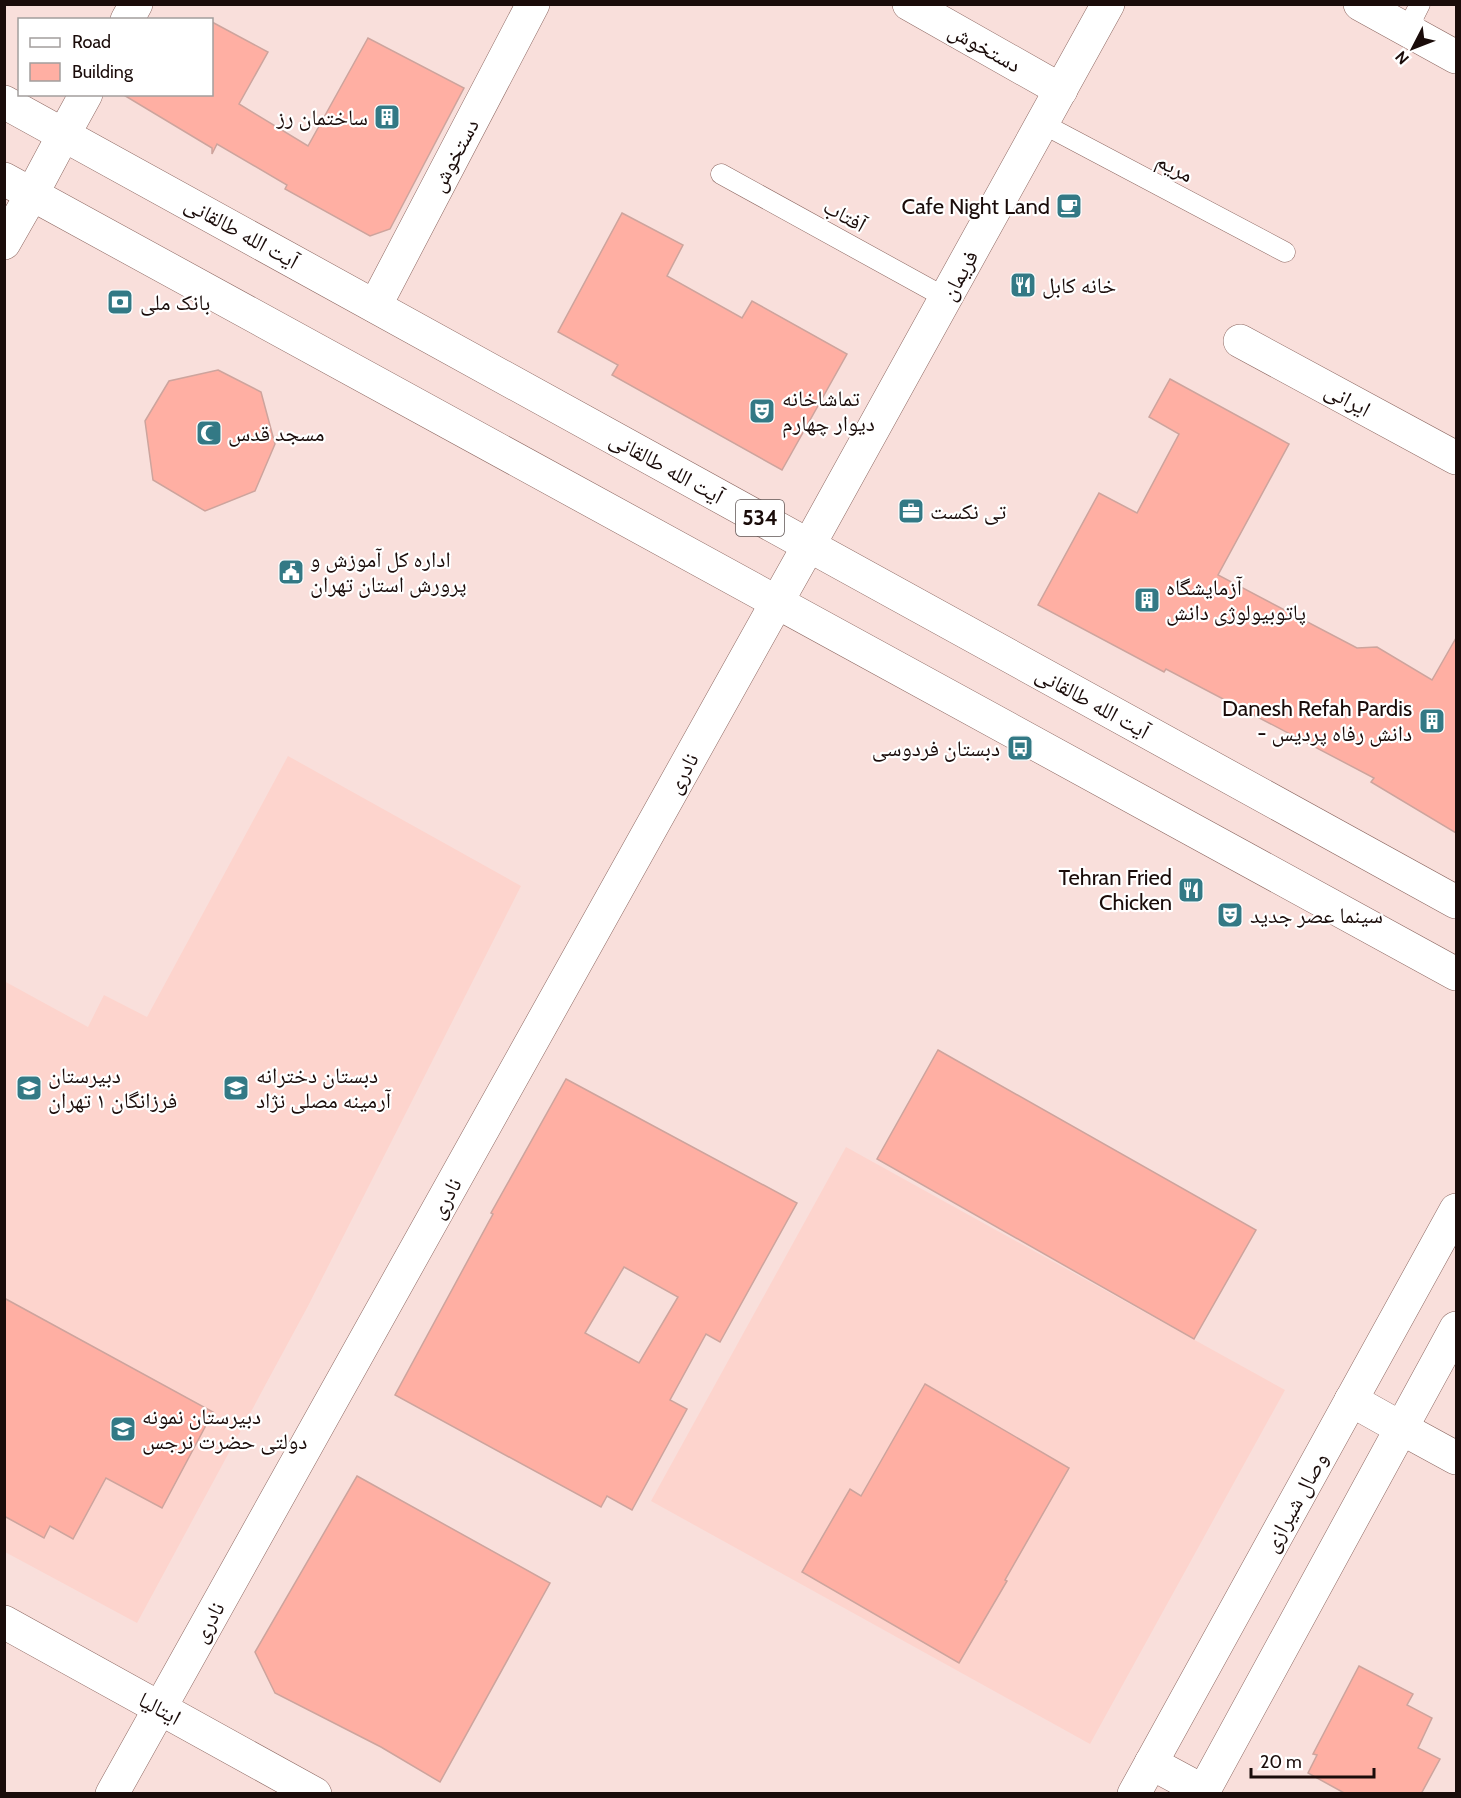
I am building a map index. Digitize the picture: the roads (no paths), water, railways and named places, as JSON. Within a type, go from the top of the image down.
[{"type":"main road","points":[[128,18],[136,4]]},
{"type":"main road","name":"دستخوش","points":[[375,306],[533,4]]},
{"type":"main road","name":"دستخوش","points":[[909,4],[1061,90]]},
{"type":"main road","name":"فریمان","points":[[777,602],[1108,4]]},
{"type":"main road","points":[[1360,4],[1413,17],[1456,57]]},
{"type":"main road","points":[[4,243],[18,187],[64,134],[85,96]]},
{"type":"main road","name":"آیت الله طالقانی","points":[[4,102],[1456,902]]},
{"type":"main road","points":[[18,187],[1456,974]]},
{"type":"main road","name":"ایرانی","points":[[1240,341],[1456,458]]},
{"type":"main road","name":"نادری","points":[[112,1794],[777,602]]},
{"type":"main road","name":"وصال شیرازی","points":[[1134,1794],[1456,1210]]},
{"type":"main road","points":[[1151,1763],[1204,1793],[1456,1328]]},
{"type":"main road","points":[[1351,1400],[1456,1458]]},
{"type":"main road","name":"ایتالیا","points":[[4,1622],[315,1794]]},
{"type":"lane","name":"مریم","points":[[1043,124],[1286,252]]},
{"type":"lane","name":"آفتاب","points":[[721,174],[946,298]]},
{"type":"place","name":"ساختمان رز","points":[[387,117]]},
{"type":"place","name":"Cafe Night Land","points":[[1069,206]]},
{"type":"place","name":"خانه کابل","points":[[1023,285]]},
{"type":"place","name":"بانک ملی","points":[[120,302]]},
{"type":"place","name":"تماشاخانه دیوار چهارم","points":[[762,411]]},
{"type":"place","name":"مسجد قدس","points":[[209,433]]},
{"type":"place","name":"تی نکست","points":[[911,511]]},
{"type":"place","name":"اداره کل آموزش و پرورش استان تهران","points":[[291,572]]},
{"type":"place","name":"آزمایشگاه پاتوبیولوژی دانش","points":[[1147,600]]},
{"type":"place","name":"Danesh Refah Pardis - دانش رفاه پردیس","points":[[1432,721]]},
{"type":"place","name":"دبستان فردوسی","points":[[1020,748]]},
{"type":"place","name":"Tehran Fried Chicken","points":[[1191,890]]},
{"type":"place","name":"سینما عصر جدید","points":[[1230,915]]},
{"type":"place","name":"دبیرستان فرزانگان ۱ تهران","points":[[29,1088]]},
{"type":"place","name":"دبستان دخترانه آرمینه مصلی نژاد","points":[[236,1088]]},
{"type":"place","name":"دبیرستان نمونه دولتی حضرت نرجس","points":[[123,1429]]}]
